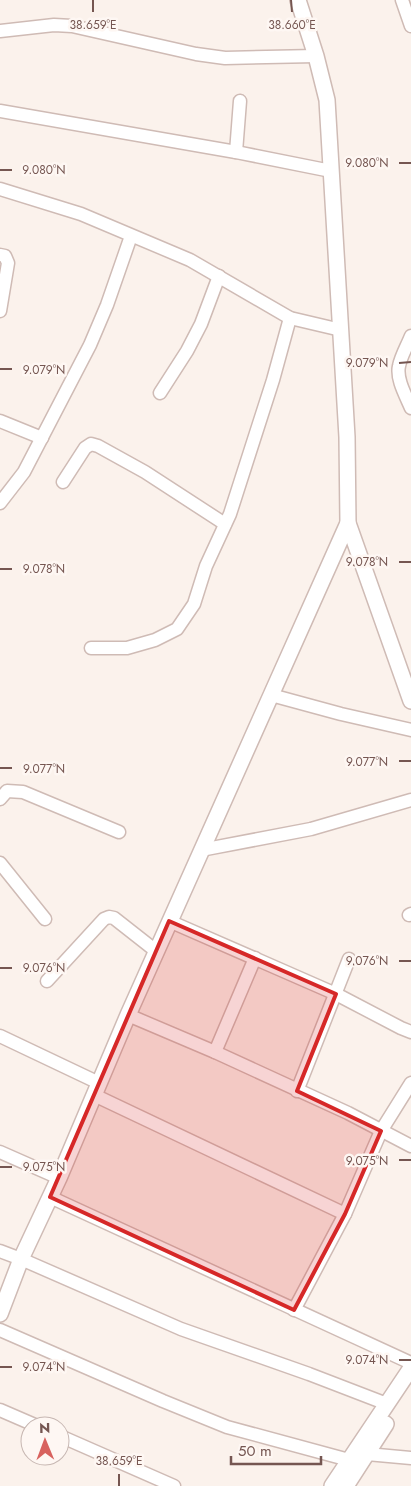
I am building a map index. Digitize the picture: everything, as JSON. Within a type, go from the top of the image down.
[{"type":"street","points":[[298,0],[316,56],[327,100],[347,437],[348,523],[411,701]]},
{"type":"street","points":[[402,0],[411,26]]},
{"type":"street","points":[[0,31],[54,25],[72,26],[196,54],[225,58],[316,56]]},
{"type":"street","points":[[236,152],[240,101]]},
{"type":"street","points":[[0,111],[236,152],[331,171]]},
{"type":"street","points":[[0,189],[81,214],[190,260],[290,318],[341,330]]},
{"type":"street","points":[[0,503],[24,472],[90,344],[107,305],[131,236]]},
{"type":"street","points":[[0,255],[5,256],[8,263],[0,311]]},
{"type":"street","points":[[160,393],[187,351],[201,324],[219,276]]},
{"type":"street","points":[[91,648],[127,648],[155,640],[176,629],[194,604],[206,566],[230,514],[273,380],[290,318]]},
{"type":"street","points":[[411,336],[398,366],[398,372],[400,382],[411,408]]},
{"type":"street","points":[[0,421],[42,438]]},
{"type":"street","points":[[63,482],[85,448],[91,444],[145,472],[225,524]]},
{"type":"street","points":[[0,1314],[21,1258],[59,1178],[169,921],[348,523]]},
{"type":"street","points":[[271,695],[411,730]]},
{"type":"street","points":[[0,800],[7,791],[23,792],[119,832]]},
{"type":"street","points":[[201,850],[311,829],[411,800]]},
{"type":"street","points":[[0,863],[45,919]]},
{"type":"street","points":[[47,981],[104,919],[109,917],[114,918],[156,951]]},
{"type":"street","points":[[169,921],[336,994],[411,1032]]},
{"type":"street","points":[[215,1052],[255,958]]},
{"type":"street","points":[[297,1090],[349,959]]},
{"type":"street","points":[[128,1015],[215,1052],[348,1113],[411,1146]]},
{"type":"street","points":[[0,1036],[96,1089],[345,1214]]},
{"type":"street","points":[[294,1310],[345,1214],[381,1131],[411,1083]]},
{"type":"street","points":[[0,1152],[59,1178]]},
{"type":"street","points":[[50,1197],[411,1364]]},
{"type":"street","points":[[0,1251],[21,1258],[181,1329],[310,1374],[387,1404]]},
{"type":"street","points":[[0,1330],[227,1427],[349,1460]]},
{"type":"street","points":[[332,1486],[411,1368]]},
{"type":"street","points":[[346,1486],[411,1384]]},
{"type":"street","points":[[0,1410],[20,1419]]},
{"type":"street","points":[[70,1440],[174,1486]]},
{"type":"street","points":[[367,1454],[411,1458]]},
{"type":"highlighted area","points":[[169,921],[336,994],[297,1091],[381,1131],[345,1214],[294,1310],[50,1197]]}]
